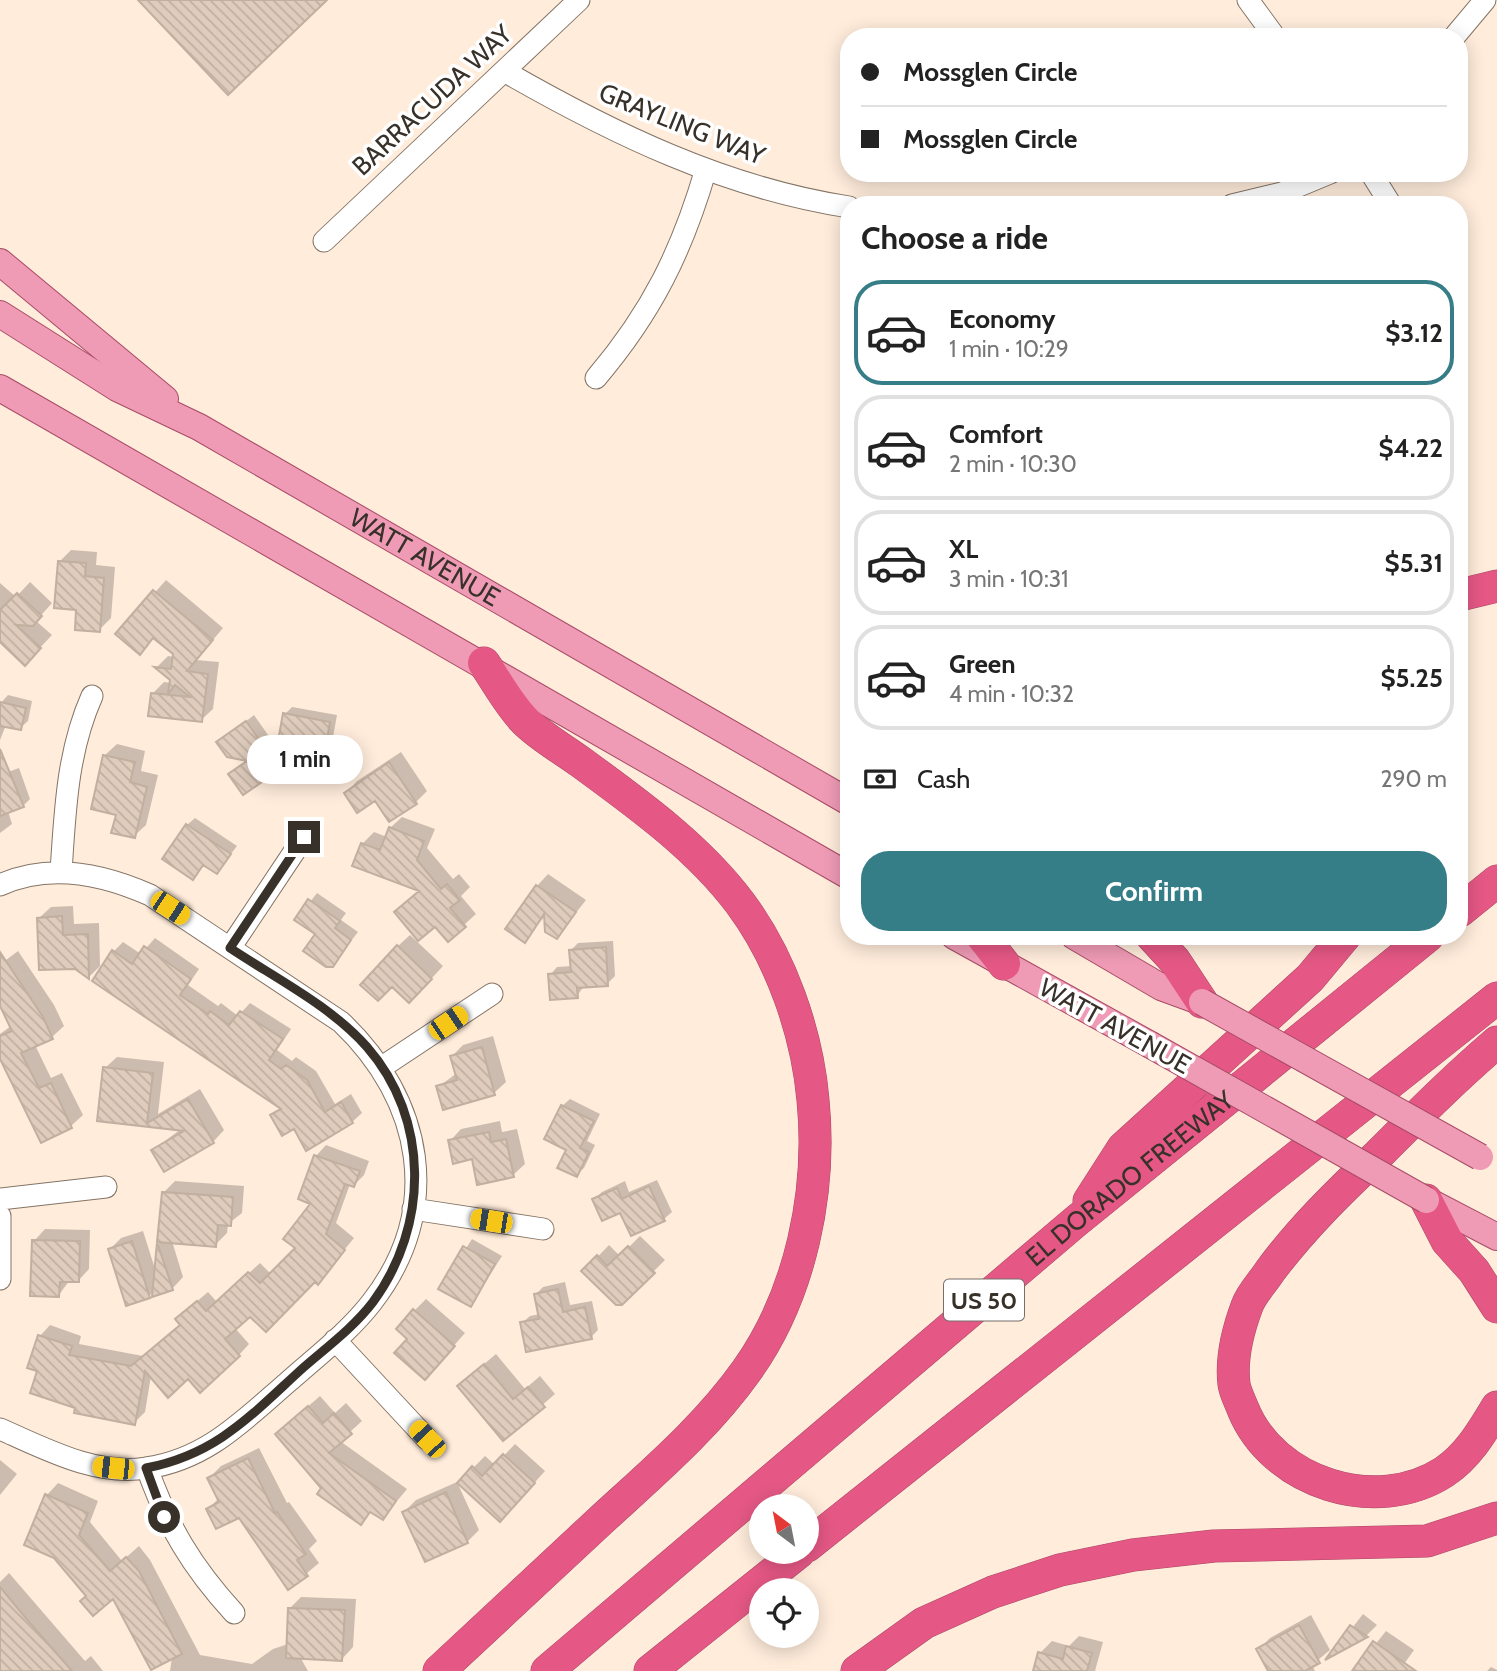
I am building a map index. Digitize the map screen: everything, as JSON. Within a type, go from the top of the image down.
[{"type":"highway","points":[[1468,593],[1497,586]]},
{"type":"highway","points":[[439,1671],[665,1462],[711,1415],[748,1368],[779,1310],[803,1243],[815,1178],[815,1118],[807,1055],[797,1017],[770,953],[741,903],[701,859],[648,812],[525,721],[484,663]]},
{"type":"highway","points":[[1468,905],[1497,881]]},
{"type":"highway","points":[[989,945],[1004,964]]},
{"type":"highway","points":[[1160,945],[1175,961],[1202,1002]]},
{"type":"highway","points":[[1076,1222],[1123,1148],[1310,978],[1338,945]]},
{"type":"highway","name":"EL DORADO FREEWAY","points":[[547,1671],[1076,1222],[1417,945]]},
{"type":"highway","points":[[819,1536],[1497,998]]},
{"type":"highway","points":[[1497,1042],[1460,1074],[1299,1232],[1247,1304],[1235,1349],[1234,1386],[1249,1424],[1272,1451],[1299,1474],[1331,1486],[1367,1493],[1403,1490],[1443,1472],[1474,1445],[1497,1407]]},
{"type":"highway","points":[[1426,1200],[1447,1241],[1474,1270],[1497,1307]]},
{"type":"highway","points":[[857,1671],[924,1623],[993,1592],[1060,1570],[1133,1555],[1214,1546],[1427,1541],[1497,1518]]},
{"type":"highway","points":[[650,1671],[784,1564]]},
{"type":"main road","points":[[0,262],[199,427]]},
{"type":"main road","name":"WATT AVENUE","points":[[0,314],[117,388],[199,427],[840,797]]},
{"type":"main road","points":[[0,388],[484,663],[840,871]]},
{"type":"main road","name":"WATT AVENUE","points":[[970,945],[1497,1237]]},
{"type":"main road","points":[[1089,945],[1161,987],[1202,1002],[1488,1162]]},
{"type":"street","name":"BARRACUDA WAY","points":[[324,241],[579,0]]},
{"type":"street","points":[[1248,0],[1268,28]]},
{"type":"street","points":[[1462,28],[1485,0]]},
{"type":"street","name":"GRAYLING WAY","points":[[504,71],[582,116],[706,169],[774,190],[840,205]]},
{"type":"street","points":[[596,378],[649,309],[671,268],[690,225],[706,169]]},
{"type":"street","points":[[1270,196],[1308,182]]},
{"type":"street","points":[[61,872],[71,766],[79,729],[92,696]]},
{"type":"street","points":[[230,948],[304,837]]},
{"type":"street","points":[[0,885],[36,875],[61,872],[94,875],[123,883],[150,895],[230,948],[341,1023],[382,1067],[409,1127],[415,1161],[413,1209],[406,1241],[392,1273],[373,1302],[335,1340],[235,1429],[208,1448],[177,1462],[146,1468],[96,1466],[0,1429]]},
{"type":"street","points":[[382,1067],[492,994]]},
{"type":"street","points":[[0,1199],[106,1187]]},
{"type":"street","points":[[413,1209],[543,1229]]},
{"type":"street","points":[[0,1216],[0,1279]]},
{"type":"street","points":[[335,1340],[427,1439]]},
{"type":"street","points":[[146,1468],[164,1517],[189,1559],[234,1614]]},
{"type":"building","points":[[138,0],[327,0],[228,95]]},
{"type":"building","points":[[58,561],[86,563],[85,576],[104,578],[100,632],[75,630],[76,610],[54,608]]},
{"type":"building","points":[[153,590],[213,640],[187,671],[208,674],[202,722],[148,716],[151,693],[190,697],[175,685],[168,694],[170,680],[154,667],[171,669],[173,654],[153,638],[140,655],[115,634]]},
{"type":"building","points":[[17,593],[42,616],[33,626],[16,625],[41,648],[25,666],[0,642],[0,610]]},
{"type":"building","points":[[0,702],[26,708],[21,730],[0,726]]},
{"type":"building","points":[[283,713],[330,722],[321,774],[299,770],[302,752],[277,747]]},
{"type":"building","points":[[246,721],[267,751],[252,762],[227,757],[216,742]]},
{"type":"building","points":[[0,749],[24,807],[0,816]]},
{"type":"building","points":[[103,755],[135,762],[130,782],[147,787],[135,838],[111,833],[116,815],[91,809]]},
{"type":"building","points":[[247,761],[262,782],[243,795],[228,774]]},
{"type":"building","points":[[389,762],[417,804],[389,822],[375,801],[357,813],[344,793]]},
{"type":"building","points":[[186,824],[231,854],[217,874],[203,865],[193,880],[162,859]]},
{"type":"building","points":[[389,827],[424,841],[417,860],[441,889],[447,884],[460,900],[450,908],[466,927],[448,942],[435,927],[418,941],[394,912],[419,891],[352,866],[361,843],[380,850]]},
{"type":"building","points":[[536,885],[576,912],[557,939],[545,932],[544,914],[525,943],[505,929]]},
{"type":"building","points":[[308,899],[340,921],[335,928],[351,940],[333,967],[326,967],[303,951],[315,934],[294,920]]},
{"type":"building","points":[[62,916],[63,935],[88,934],[89,979],[75,969],[39,970],[37,918]]},
{"type":"building","points":[[397,945],[432,979],[409,1003],[392,987],[378,1001],[360,985]]},
{"type":"building","points":[[144,946],[191,979],[180,995],[208,1014],[210,1011],[229,1025],[240,1011],[283,1039],[269,1060],[281,1069],[286,1065],[307,1080],[325,1112],[341,1102],[353,1123],[306,1151],[294,1129],[282,1136],[270,1115],[281,1109],[92,981],[112,950],[132,964]]},
{"type":"building","points":[[606,947],[608,986],[577,988],[578,998],[550,1000],[548,974],[571,972],[569,950]]},
{"type":"building","points":[[0,952],[43,1017],[53,1039],[21,1053],[39,1088],[51,1083],[72,1128],[41,1143],[0,1059],[0,1036],[12,1031],[0,1006]]},
{"type":"building","points":[[482,1047],[495,1095],[443,1110],[436,1086],[457,1080],[450,1056]]},
{"type":"building","points":[[103,1067],[153,1073],[147,1123],[188,1099],[214,1143],[164,1172],[151,1150],[184,1131],[97,1121]]},
{"type":"building","points":[[561,1105],[594,1121],[580,1148],[589,1152],[577,1177],[557,1168],[566,1150],[544,1139]]},
{"type":"building","points":[[489,1132],[491,1142],[506,1139],[514,1177],[477,1185],[472,1159],[453,1164],[448,1140]]},
{"type":"building","points":[[314,1155],[360,1171],[354,1187],[345,1184],[326,1234],[345,1250],[318,1285],[315,1282],[266,1332],[250,1317],[225,1339],[240,1356],[200,1393],[188,1379],[168,1398],[145,1371],[135,1425],[74,1413],[75,1408],[30,1393],[37,1371],[27,1368],[38,1335],[72,1346],[69,1355],[131,1366],[180,1325],[175,1319],[197,1301],[206,1311],[248,1272],[260,1283],[295,1248],[283,1239],[310,1204],[298,1199]]},
{"type":"building","points":[[649,1186],[665,1221],[631,1236],[620,1213],[602,1221],[592,1199],[617,1188],[622,1199]]},
{"type":"building","points":[[162,1192],[233,1197],[231,1226],[218,1225],[216,1247],[157,1242]]},
{"type":"building","points":[[32,1240],[80,1241],[79,1282],[60,1282],[59,1297],[30,1296]]},
{"type":"building","points":[[132,1241],[150,1298],[126,1306],[108,1249]]},
{"type":"building","points":[[157,1242],[173,1290],[152,1297]]},
{"type":"building","points":[[463,1246],[495,1264],[471,1307],[438,1289]]},
{"type":"building","points":[[628,1246],[655,1273],[622,1305],[616,1305],[581,1271],[597,1255],[607,1266]]},
{"type":"building","points":[[558,1289],[563,1312],[585,1307],[592,1339],[526,1352],[520,1322],[539,1319],[534,1294]]},
{"type":"building","points":[[413,1309],[455,1346],[425,1380],[394,1353],[407,1339],[396,1329]]},
{"type":"building","points":[[484,1364],[513,1399],[528,1387],[545,1407],[503,1441],[457,1386]]},
{"type":"building","points":[[308,1406],[323,1423],[334,1413],[352,1434],[329,1453],[396,1501],[383,1520],[370,1512],[361,1525],[317,1494],[321,1488],[275,1434]]},
{"type":"building","points":[[503,1454],[535,1483],[500,1522],[457,1483],[472,1466],[482,1476]]},
{"type":"building","points":[[248,1458],[275,1513],[277,1512],[306,1554],[297,1560],[308,1576],[288,1590],[239,1518],[216,1529],[206,1509],[219,1502],[207,1478]]},
{"type":"building","points":[[446,1492],[468,1543],[425,1562],[402,1512]]},
{"type":"building","points":[[45,1494],[88,1513],[79,1535],[110,1571],[126,1557],[139,1571],[182,1654],[151,1670],[113,1599],[93,1616],[80,1601],[86,1596],[54,1558],[24,1545]]},
{"type":"building","points":[[0,1587],[29,1622],[72,1671],[0,1671]]},
{"type":"building","points":[[288,1608],[345,1610],[342,1661],[286,1658]]},
{"type":"building","points":[[1299,1625],[1320,1663],[1305,1671],[1268,1671],[1256,1649]]},
{"type":"building","points":[[1350,1625],[1368,1637],[1325,1660]]},
{"type":"building","points":[[1373,1641],[1416,1671],[1352,1671]]},
{"type":"building","points":[[1066,1646],[1092,1653],[1087,1671],[1033,1671],[1038,1652],[1063,1659]]},
{"type":"route","points":[[164,1517],[146,1468],[193,1456],[235,1429],[362,1315],[392,1273],[406,1241],[413,1209],[415,1161],[409,1127],[382,1067],[366,1046],[341,1023],[230,948],[304,837]]}]
